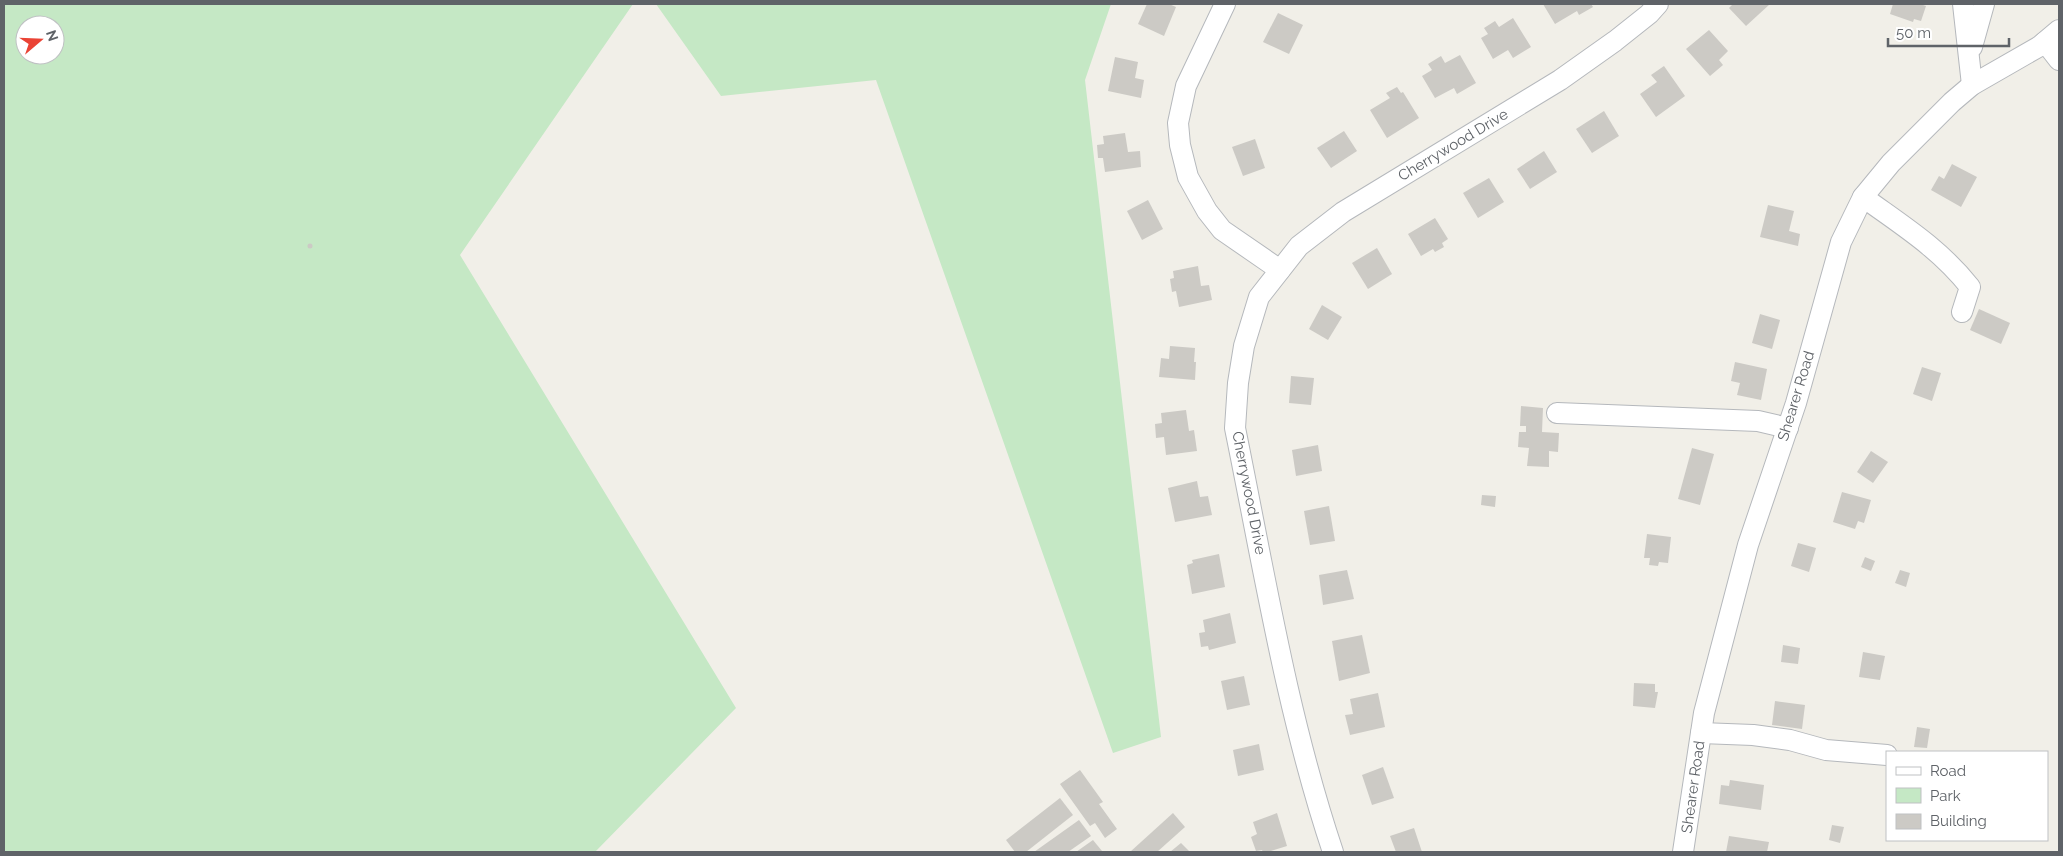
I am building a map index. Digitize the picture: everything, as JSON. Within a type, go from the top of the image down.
[{"type":"street","points":[[1225,4],[1186,86],[1178,122],[1180,145],[1188,177],[1222,230],[1280,270]]},
{"type":"street","name":"Cherrywood Drive","points":[[1333,852],[1313,793],[1296,724],[1235,428],[1238,383],[1244,346],[1259,297],[1299,246],[1343,212],[1560,80],[1615,41],[1649,14],[1658,4]]},
{"type":"street","points":[[1963,4],[1972,85]]},
{"type":"street","points":[[1969,58],[1984,4]]},
{"type":"street","points":[[2052,36],[2059,60]]},
{"type":"street","name":"Shearer Road","points":[[1683,852],[1704,713],[1748,545],[1788,428],[1841,242],[1863,197],[1891,163],[1972,85],[2052,36]]},
{"type":"street","points":[[1863,197],[1927,242],[1954,266],[1970,287],[1962,312]]},
{"type":"street","points":[[1557,413],[1758,421],[1788,428]]},
{"type":"street","points":[[1701,733],[1753,735],[1790,740],[1826,750],[1886,755]]},
{"type":"green space","points":[[4,4],[633,4],[460,255],[736,708],[595,852],[4,852]]},
{"type":"green space","points":[[656,4],[1111,4],[1085,80],[1161,737],[1113,753],[876,80],[721,96]]},
{"type":"building","points":[[1147,4],[1169,4],[1176,7],[1164,36],[1138,24]]},
{"type":"building","points":[[1543,4],[1591,4],[1593,7],[1579,15],[1577,11],[1555,24]]},
{"type":"building","points":[[1733,4],[1770,4],[1746,26],[1729,8]]},
{"type":"building","points":[[1893,4],[1920,4],[1926,6],[1921,21],[1914,19],[1913,22],[1890,14]]},
{"type":"building","points":[[1278,13],[1303,25],[1289,54],[1263,42]]},
{"type":"building","points":[[1513,18],[1531,47],[1513,58],[1508,50],[1493,59],[1481,38],[1488,34],[1484,28],[1495,21],[1499,27]]},
{"type":"building","points":[[1709,30],[1728,51],[1719,60],[1723,65],[1710,76],[1686,49]]},
{"type":"building","points":[[1460,55],[1476,83],[1457,94],[1454,88],[1435,98],[1422,76],[1432,70],[1428,64],[1441,56],[1445,63]]},
{"type":"building","points":[[1115,57],[1138,62],[1135,78],[1144,80],[1141,98],[1108,91]]},
{"type":"building","points":[[1664,66],[1685,96],[1656,117],[1640,94],[1657,82],[1651,75]]},
{"type":"building","points":[[1397,87],[1401,93],[1403,92],[1419,118],[1387,138],[1370,110],[1390,98],[1386,93]]},
{"type":"building","points":[[1604,111],[1619,136],[1592,153],[1576,129]]},
{"type":"building","points":[[1344,131],[1357,151],[1331,168],[1317,148]]},
{"type":"building","points":[[1125,133],[1128,152],[1140,151],[1141,167],[1105,172],[1103,158],[1098,158],[1097,145],[1104,144],[1103,136]]},
{"type":"building","points":[[1255,139],[1265,168],[1243,176],[1232,147]]},
{"type":"building","points":[[1544,151],[1557,172],[1530,189],[1517,169]]},
{"type":"building","points":[[1952,164],[1977,177],[1961,207],[1931,190],[1939,176],[1944,179]]},
{"type":"building","points":[[1489,178],[1504,202],[1478,218],[1463,193]]},
{"type":"building","points":[[1148,200],[1163,229],[1142,240],[1127,211]]},
{"type":"building","points":[[1768,205],[1794,211],[1789,231],[1800,234],[1798,246],[1760,237]]},
{"type":"building","points":[[1435,218],[1448,239],[1442,243],[1444,247],[1435,252],[1433,249],[1421,256],[1408,234]]},
{"type":"building","points":[[310,243],[313,246],[310,249],[307,246]]},
{"type":"building","points":[[1377,248],[1392,274],[1368,289],[1352,263]]},
{"type":"building","points":[[1198,266],[1201,286],[1209,285],[1212,300],[1179,307],[1176,291],[1172,292],[1170,279],[1174,278],[1173,271]]},
{"type":"building","points":[[1322,305],[1342,317],[1328,340],[1309,329]]},
{"type":"building","points":[[1979,309],[2010,323],[2001,344],[1970,330]]},
{"type":"building","points":[[1760,314],[1780,320],[1772,349],[1752,343]]},
{"type":"building","points":[[1170,346],[1195,348],[1195,380],[1159,377],[1161,358],[1169,359]]},
{"type":"building","points":[[1735,362],[1767,369],[1761,400],[1737,395],[1740,383],[1731,381]]},
{"type":"building","points":[[1922,367],[1941,373],[1932,401],[1913,394]]},
{"type":"building","points":[[1291,376],[1314,378],[1311,405],[1289,403]]},
{"type":"building","points":[[1521,406],[1543,408],[1542,432],[1559,433],[1558,452],[1549,451],[1549,467],[1527,466],[1529,448],[1518,447],[1519,432],[1526,432],[1526,426],[1520,426]]},
{"type":"building","points":[[1186,410],[1189,431],[1194,430],[1197,451],[1166,455],[1164,437],[1156,438],[1155,424],[1162,423],[1161,413]]},
{"type":"building","points":[[1318,445],[1322,471],[1296,476],[1292,450]]},
{"type":"building","points":[[1692,448],[1714,454],[1700,505],[1678,499]]},
{"type":"building","points":[[1871,451],[1888,462],[1873,483],[1857,472]]},
{"type":"building","points":[[1197,481],[1200,497],[1208,496],[1212,515],[1175,522],[1168,488]]},
{"type":"building","points":[[1842,492],[1871,500],[1864,523],[1858,521],[1855,529],[1833,522]]},
{"type":"building","points":[[1482,495],[1496,496],[1495,507],[1481,505]]},
{"type":"building","points":[[1329,506],[1335,541],[1310,545],[1304,511]]},
{"type":"building","points":[[1647,534],[1671,537],[1668,563],[1659,562],[1658,566],[1649,565],[1650,558],[1644,558]]},
{"type":"building","points":[[1798,543],[1816,548],[1809,572],[1791,566]]},
{"type":"building","points":[[1219,554],[1225,587],[1192,594],[1187,565],[1193,563],[1192,560]]},
{"type":"building","points":[[1865,557],[1875,561],[1871,571],[1861,567]]},
{"type":"building","points":[[1347,570],[1354,599],[1323,605],[1319,575]]},
{"type":"building","points":[[1900,570],[1910,573],[1906,587],[1895,583]]},
{"type":"building","points":[[1230,613],[1236,643],[1209,650],[1208,646],[1201,647],[1199,633],[1205,632],[1203,620]]},
{"type":"building","points":[[1362,635],[1370,673],[1339,681],[1332,641]]},
{"type":"building","points":[[1783,645],[1800,648],[1798,664],[1781,662]]},
{"type":"building","points":[[1863,652],[1885,656],[1880,680],[1859,677]]},
{"type":"building","points":[[1244,676],[1250,705],[1227,710],[1221,681]]},
{"type":"building","points":[[1634,683],[1655,684],[1655,692],[1658,692],[1655,708],[1633,706]]},
{"type":"building","points":[[1378,693],[1385,727],[1350,735],[1345,715],[1353,714],[1350,699]]},
{"type":"building","points":[[1775,701],[1805,705],[1802,729],[1772,725]]},
{"type":"building","points":[[1917,727],[1930,729],[1927,748],[1914,747]]},
{"type":"building","points":[[1259,744],[1264,770],[1238,776],[1233,750]]},
{"type":"building","points":[[1383,767],[1394,798],[1372,805],[1362,775]]},
{"type":"building","points":[[1080,770],[1103,802],[1099,804],[1117,829],[1105,838],[1095,823],[1090,826],[1060,784]]},
{"type":"building","points":[[1730,780],[1764,785],[1761,810],[1719,804],[1721,785],[1729,786]]},
{"type":"building","points":[[1060,798],[1073,815],[1026,852],[1015,852],[1006,840]]},
{"type":"building","points":[[1173,813],[1185,827],[1157,852],[1130,852]]},
{"type":"building","points":[[1277,813],[1287,846],[1268,852],[1256,851],[1251,837],[1257,834],[1253,822]]},
{"type":"building","points":[[1079,820],[1091,836],[1068,852],[1034,852]]},
{"type":"building","points":[[1832,825],[1844,827],[1840,843],[1829,840]]},
{"type":"building","points":[[1414,828],[1422,852],[1396,852],[1390,836]]},
{"type":"building","points":[[1729,836],[1769,842],[1767,852],[1726,852]]},
{"type":"building","points":[[1093,840],[1101,852],[1076,852]]},
{"type":"building","points":[[1181,843],[1190,852],[1170,852]]}]
